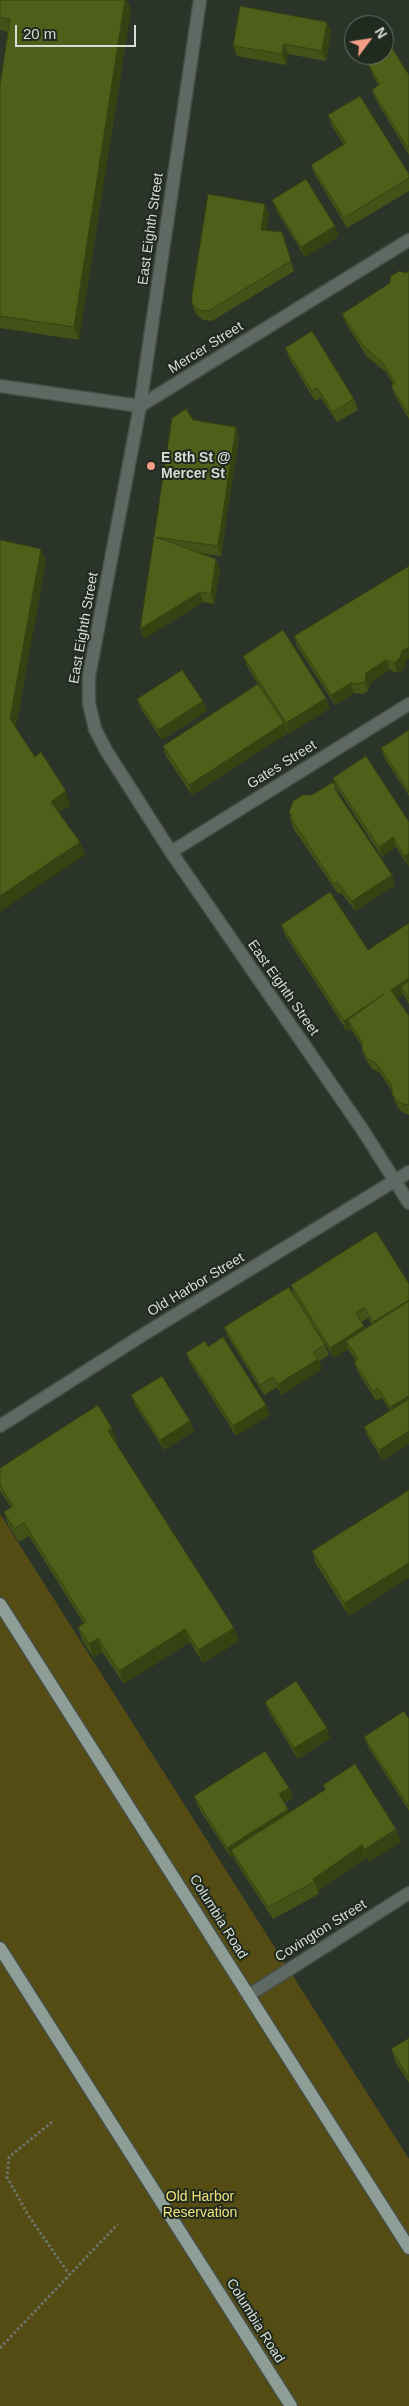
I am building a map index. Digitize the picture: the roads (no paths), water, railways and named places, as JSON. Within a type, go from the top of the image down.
[{"type":"main road","name":"Columbia Road","points":[[0,1604],[409,2248]]},
{"type":"main road","name":"Columbia Road","points":[[0,1948],[291,2406]]},
{"type":"street","name":"East Eighth Street","points":[[200,0],[140,406],[89,676],[89,703],[100,741],[171,852],[362,1129],[409,1203]]},
{"type":"street","name":"Mercer Street","points":[[140,406],[409,240]]},
{"type":"street","points":[[0,386],[140,406]]},
{"type":"street","name":"Gates Street","points":[[171,852],[409,704]]},
{"type":"street","name":"Old Harbor Street","points":[[0,1426],[149,1331],[409,1172]]},
{"type":"street","name":"Covington Street","points":[[249,1995],[409,1893]]},
{"type":"place","name":"E 8th St @ Mercer St","points":[[151,466]]},
{"type":"park label","name":"Old Harbor Reservation","points":[[200,2206]]}]
